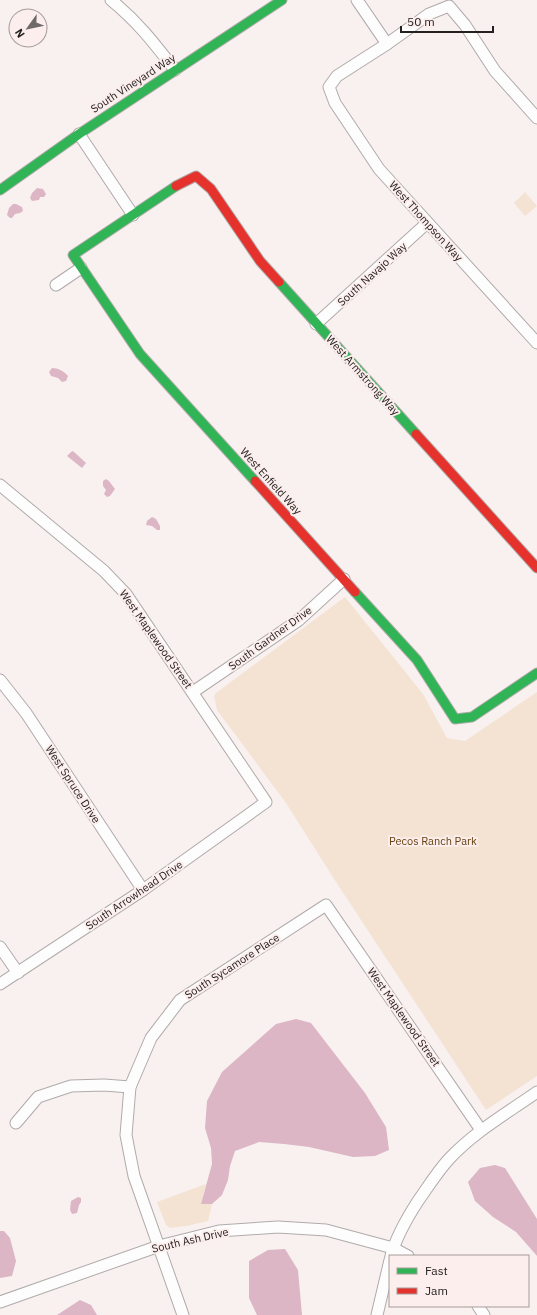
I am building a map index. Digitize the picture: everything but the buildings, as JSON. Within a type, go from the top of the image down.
[{"type":"street","points":[[111,0],[129,15],[148,35],[175,70]]},
{"type":"street","name":"South Vineyard Way","points":[[0,190],[78,134],[282,0]]},
{"type":"street","points":[[357,0],[387,44],[428,14],[449,6],[465,25],[495,71],[537,118]]},
{"type":"street","name":"West Thompson Way","points":[[387,44],[337,76],[329,88],[335,103],[379,169],[537,343]]},
{"type":"street","points":[[78,134],[133,215]]},
{"type":"street","name":"West Armstrong Way","points":[[133,215],[176,186],[196,176],[211,189],[260,261],[537,568]]},
{"type":"street","name":"West Enfield Way","points":[[133,215],[73,255],[81,268],[140,354],[417,660],[455,719],[472,717],[537,673]]},
{"type":"street","name":"South Navajo Way","points":[[316,324],[427,223]]},
{"type":"street","points":[[56,285],[81,268]]},
{"type":"street","name":"West Maplewood Street","points":[[0,485],[104,571],[126,594],[266,802]]},
{"type":"street","name":"South Gardner Drive","points":[[193,692],[299,620],[344,579]]},
{"type":"street","name":"West Spruce Drive","points":[[0,680],[26,713],[142,890]]},
{"type":"street","name":"South Arrowhead Drive","points":[[0,984],[142,890],[266,802]]},
{"type":"street","name":"West Maplewood Street","points":[[326,905],[482,1130]]},
{"type":"street","name":"South Sycamore Place","points":[[183,1315],[134,1176],[126,1135],[130,1087],[151,1038],[180,1000],[326,905]]},
{"type":"street","points":[[0,947],[18,973]]},
{"type":"street","points":[[16,1123],[38,1097],[71,1086],[104,1085],[130,1087]]},
{"type":"street","points":[[392,1252],[410,1214],[429,1185],[449,1159],[482,1130],[537,1092]]},
{"type":"street","name":"South Ash Drive","points":[[0,1302],[159,1246],[219,1231],[278,1227],[326,1230],[404,1255]]},
{"type":"street","points":[[377,1315],[389,1264]]},
{"type":"green space","points":[[525,192],[537,206],[525,216],[514,203]]},
{"type":"green space","name":"Pecos Ranch Park","points":[[345,597],[423,694],[447,738],[465,741],[537,692],[537,1076],[486,1110],[336,882],[286,803],[217,710],[214,696],[216,693]]},
{"type":"green space","points":[[206,1184],[201,1204],[212,1204],[208,1221],[170,1228],[166,1225],[157,1202]]},
{"type":"shaded area","points":[[37,188],[43,189],[46,194],[44,197],[40,197],[39,200],[32,201],[30,198],[32,193]]},
{"type":"shaded area","points":[[13,204],[22,207],[23,211],[10,218],[7,215],[9,208]]},
{"type":"shaded area","points":[[52,368],[63,371],[68,376],[66,381],[62,382],[58,378],[51,376],[49,372]]},
{"type":"shaded area","points":[[73,451],[86,463],[82,468],[67,456]]},
{"type":"shaded area","points":[[106,479],[115,489],[110,496],[107,497],[104,494],[106,490],[103,486],[103,481]]},
{"type":"shaded area","points":[[152,517],[156,519],[160,526],[160,530],[146,525],[147,521]]},
{"type":"shaded area","points":[[296,1019],[311,1023],[365,1093],[386,1127],[389,1150],[375,1156],[353,1157],[309,1147],[259,1142],[235,1151],[230,1166],[228,1180],[222,1195],[212,1204],[201,1204],[212,1164],[211,1148],[205,1128],[207,1101],[222,1072],[276,1024]]},
{"type":"shaded area","points":[[495,1165],[505,1168],[537,1219],[537,1256],[516,1232],[493,1217],[475,1201],[468,1182],[480,1168]]},
{"type":"shaded area","points":[[78,1197],[81,1198],[81,1202],[77,1213],[72,1214],[70,1210],[71,1201]]},
{"type":"shaded area","points":[[0,1231],[4,1231],[10,1238],[16,1261],[12,1276],[0,1278]]},
{"type":"shaded area","points":[[285,1249],[298,1270],[302,1315],[257,1315],[249,1298],[249,1261],[268,1250]]},
{"type":"shaded area","points":[[80,1300],[91,1305],[97,1315],[57,1315]]},
{"type":"traffic: fast","points":[[0,190],[79,134],[282,0]]},
{"type":"traffic: fast","points":[[176,186],[73,255],[140,354],[255,481]]},
{"type":"traffic: fast","points":[[279,282],[416,434]]},
{"type":"traffic: fast","points":[[355,592],[417,660],[455,719],[472,717],[537,673]]},
{"type":"traffic: jam","points":[[176,186],[196,176],[211,189],[260,261],[279,282]]},
{"type":"traffic: jam","points":[[416,434],[537,568]]},
{"type":"traffic: jam","points":[[255,481],[355,592]]}]
